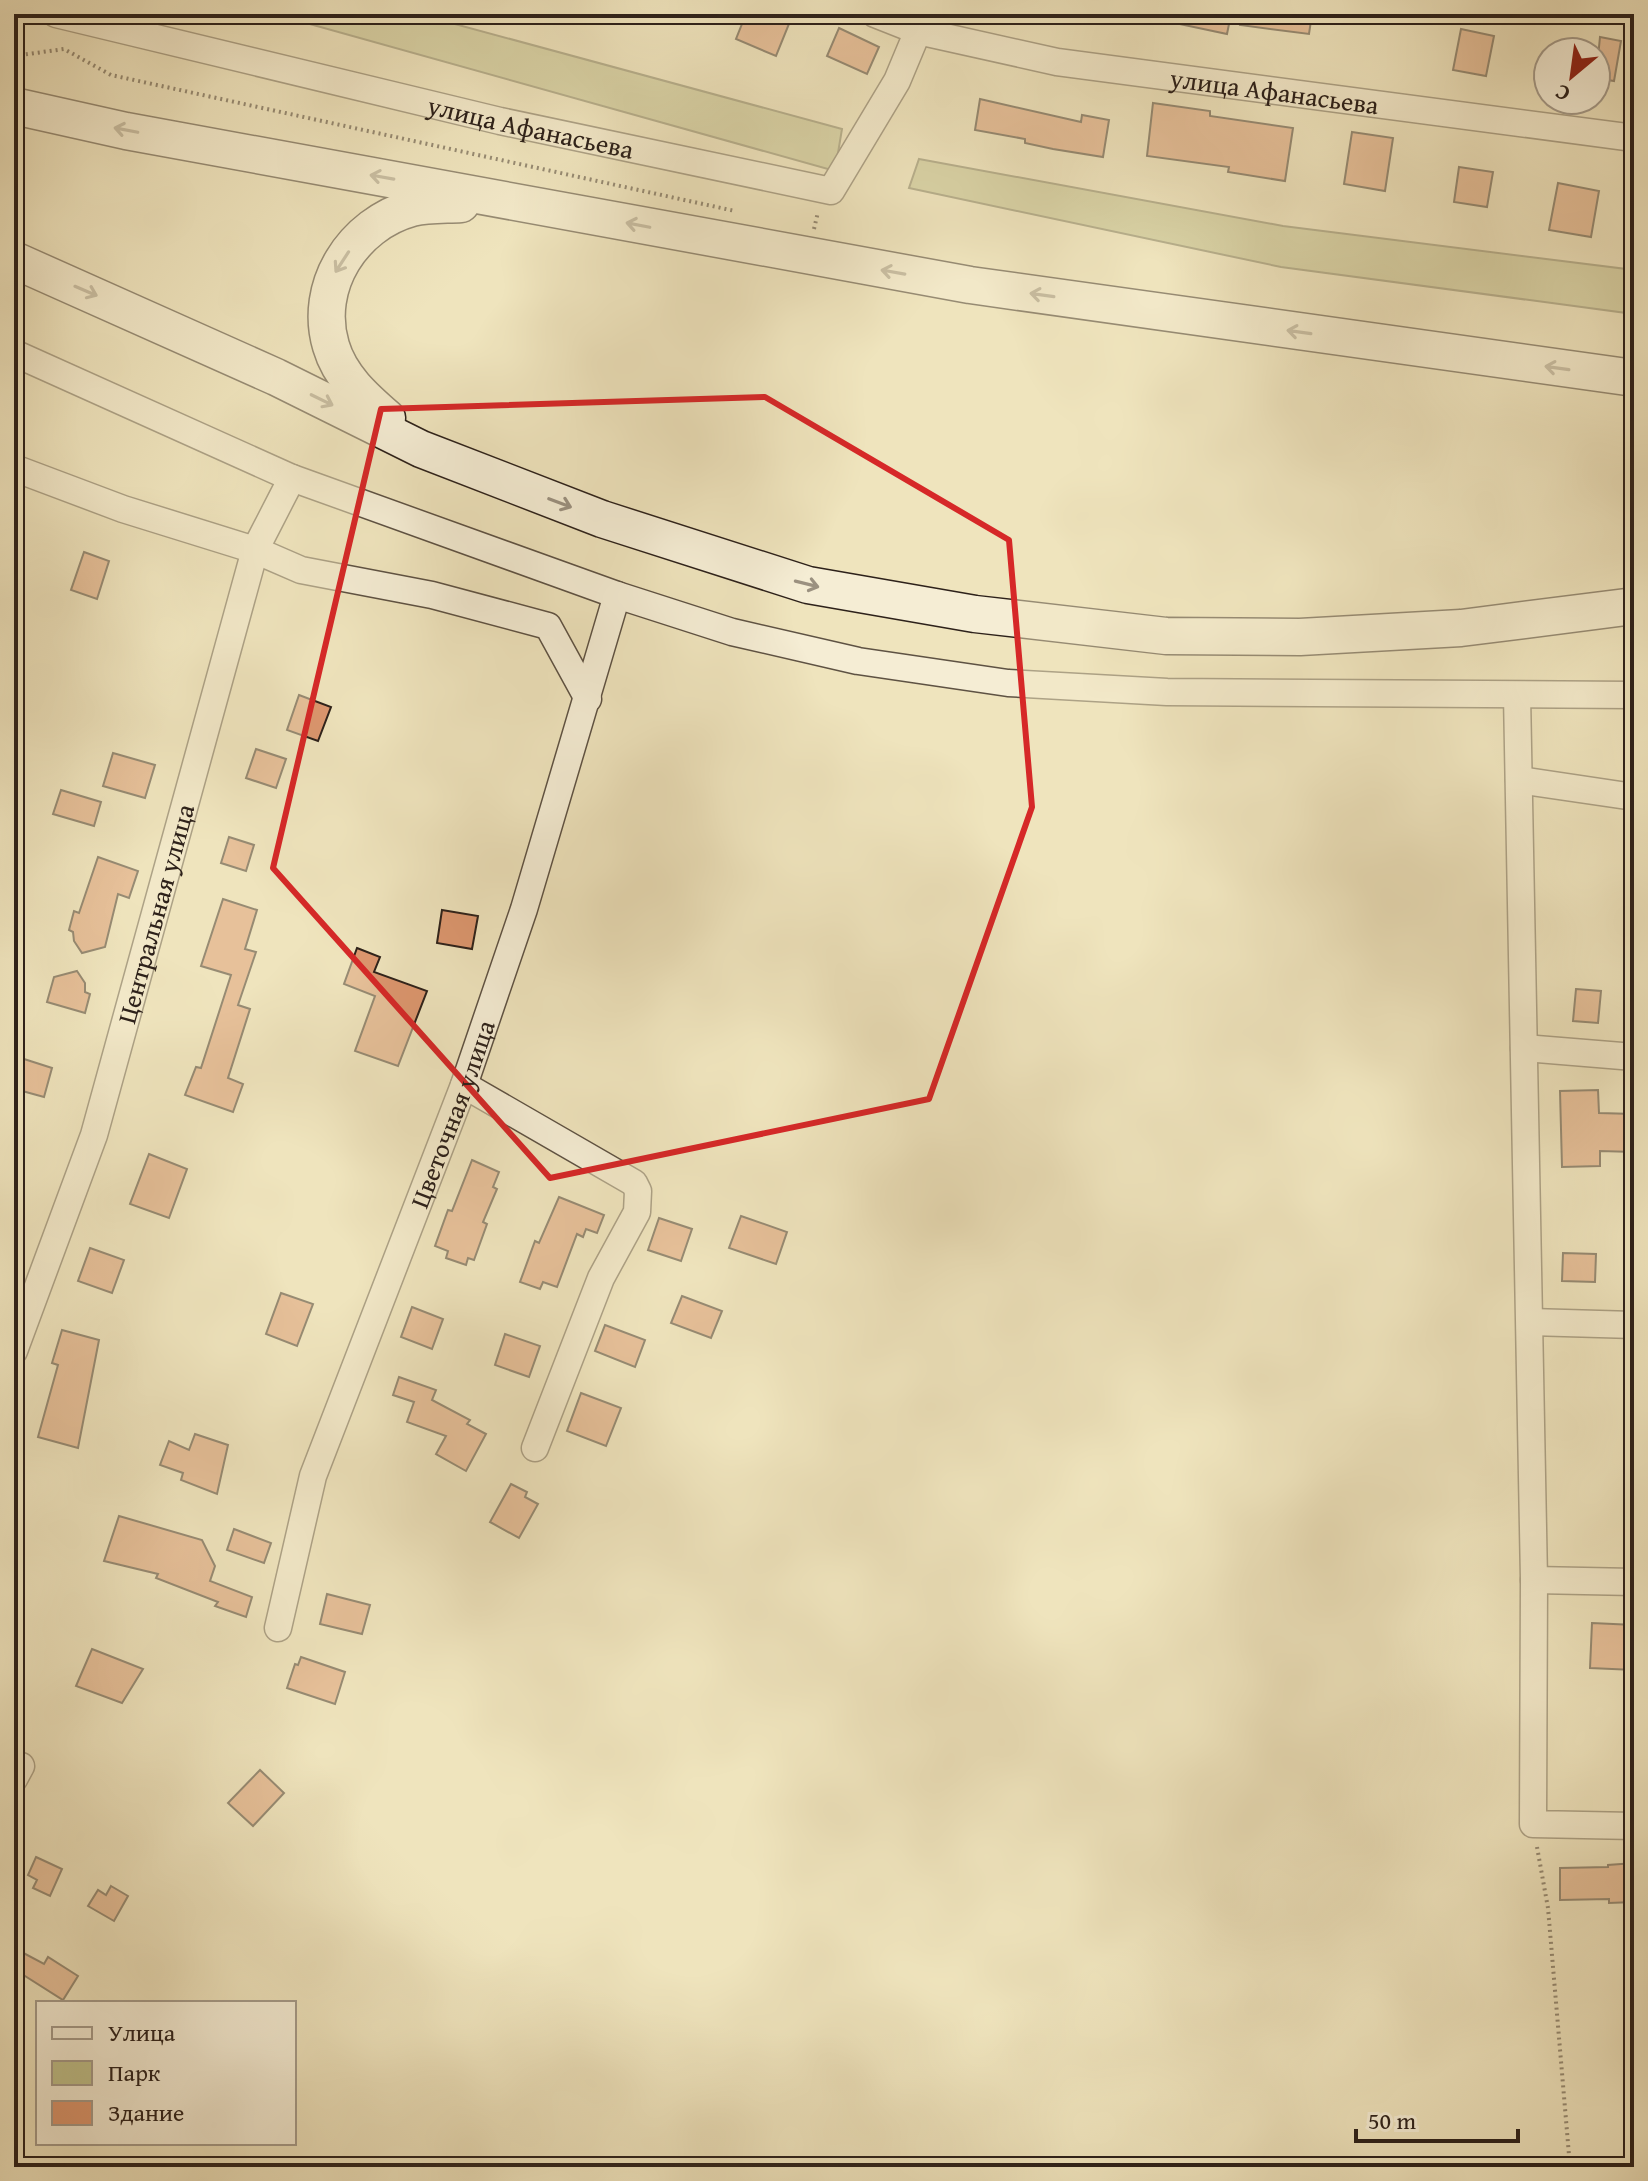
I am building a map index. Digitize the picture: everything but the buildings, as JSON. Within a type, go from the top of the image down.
[{"type":"main road","points":[[14,106],[126,131],[970,285],[1634,378]]},
{"type":"main road","points":[[421,449],[352,387],[331,347],[326,306],[333,275],[354,243],[386,219],[414,207],[511,200]]},
{"type":"main road","points":[[14,260],[276,377],[421,449],[602,519],[808,585],[975,614],[1166,636],[1300,637],[1461,628],[1634,606]]},
{"type":"street","name":"улица Афанасьева","points":[[56,14],[500,121],[822,189]]},
{"type":"street","name":"улица Афанасьева","points":[[875,14],[921,22],[997,51],[1057,62],[1634,138]]},
{"type":"street","points":[[822,189],[831,191],[897,81],[921,22]]},
{"type":"street","points":[[14,353],[292,478],[617,595],[732,632],[858,661],[1008,683],[1167,692],[1634,695]]},
{"type":"street","points":[[14,468],[123,509],[255,550],[301,570],[432,595],[548,626],[588,699]]},
{"type":"street","name":"Центральная улица","points":[[14,1351],[94,1135],[255,550],[292,478]]},
{"type":"street","name":"Цветочная улица","points":[[278,1628],[313,1476],[464,1085],[524,909],[617,595]]},
{"type":"street","points":[[1517,695],[1534,1580],[1533,1824],[1634,1826]]},
{"type":"street","points":[[1519,780],[1634,797]]},
{"type":"street","points":[[1524,1048],[1634,1057]]},
{"type":"street","points":[[464,1085],[634,1183],[638,1191],[637,1212],[601,1278],[535,1448]]},
{"type":"street","points":[[1530,1322],[1634,1325]]},
{"type":"street","points":[[1534,1580],[1634,1582]]},
{"type":"street","points":[[14,1764],[21,1766],[14,1779]]},
{"type":"path","points":[[14,56],[64,49],[111,75],[747,214]]},
{"type":"path","points":[[801,226],[815,230],[822,189]]},
{"type":"path","points":[[1533,1824],[1548,1908],[1570,2167]]},
{"type":"highlighted area","points":[[765,397],[1009,540],[1032,807],[929,1099],[550,1178],[273,868],[381,409]]},
{"type":"green space","points":[[274,14],[418,14],[842,129],[835,171]]},
{"type":"green space","points":[[919,159],[1283,226],[1634,270],[1634,314],[1281,267],[909,188]]}]
